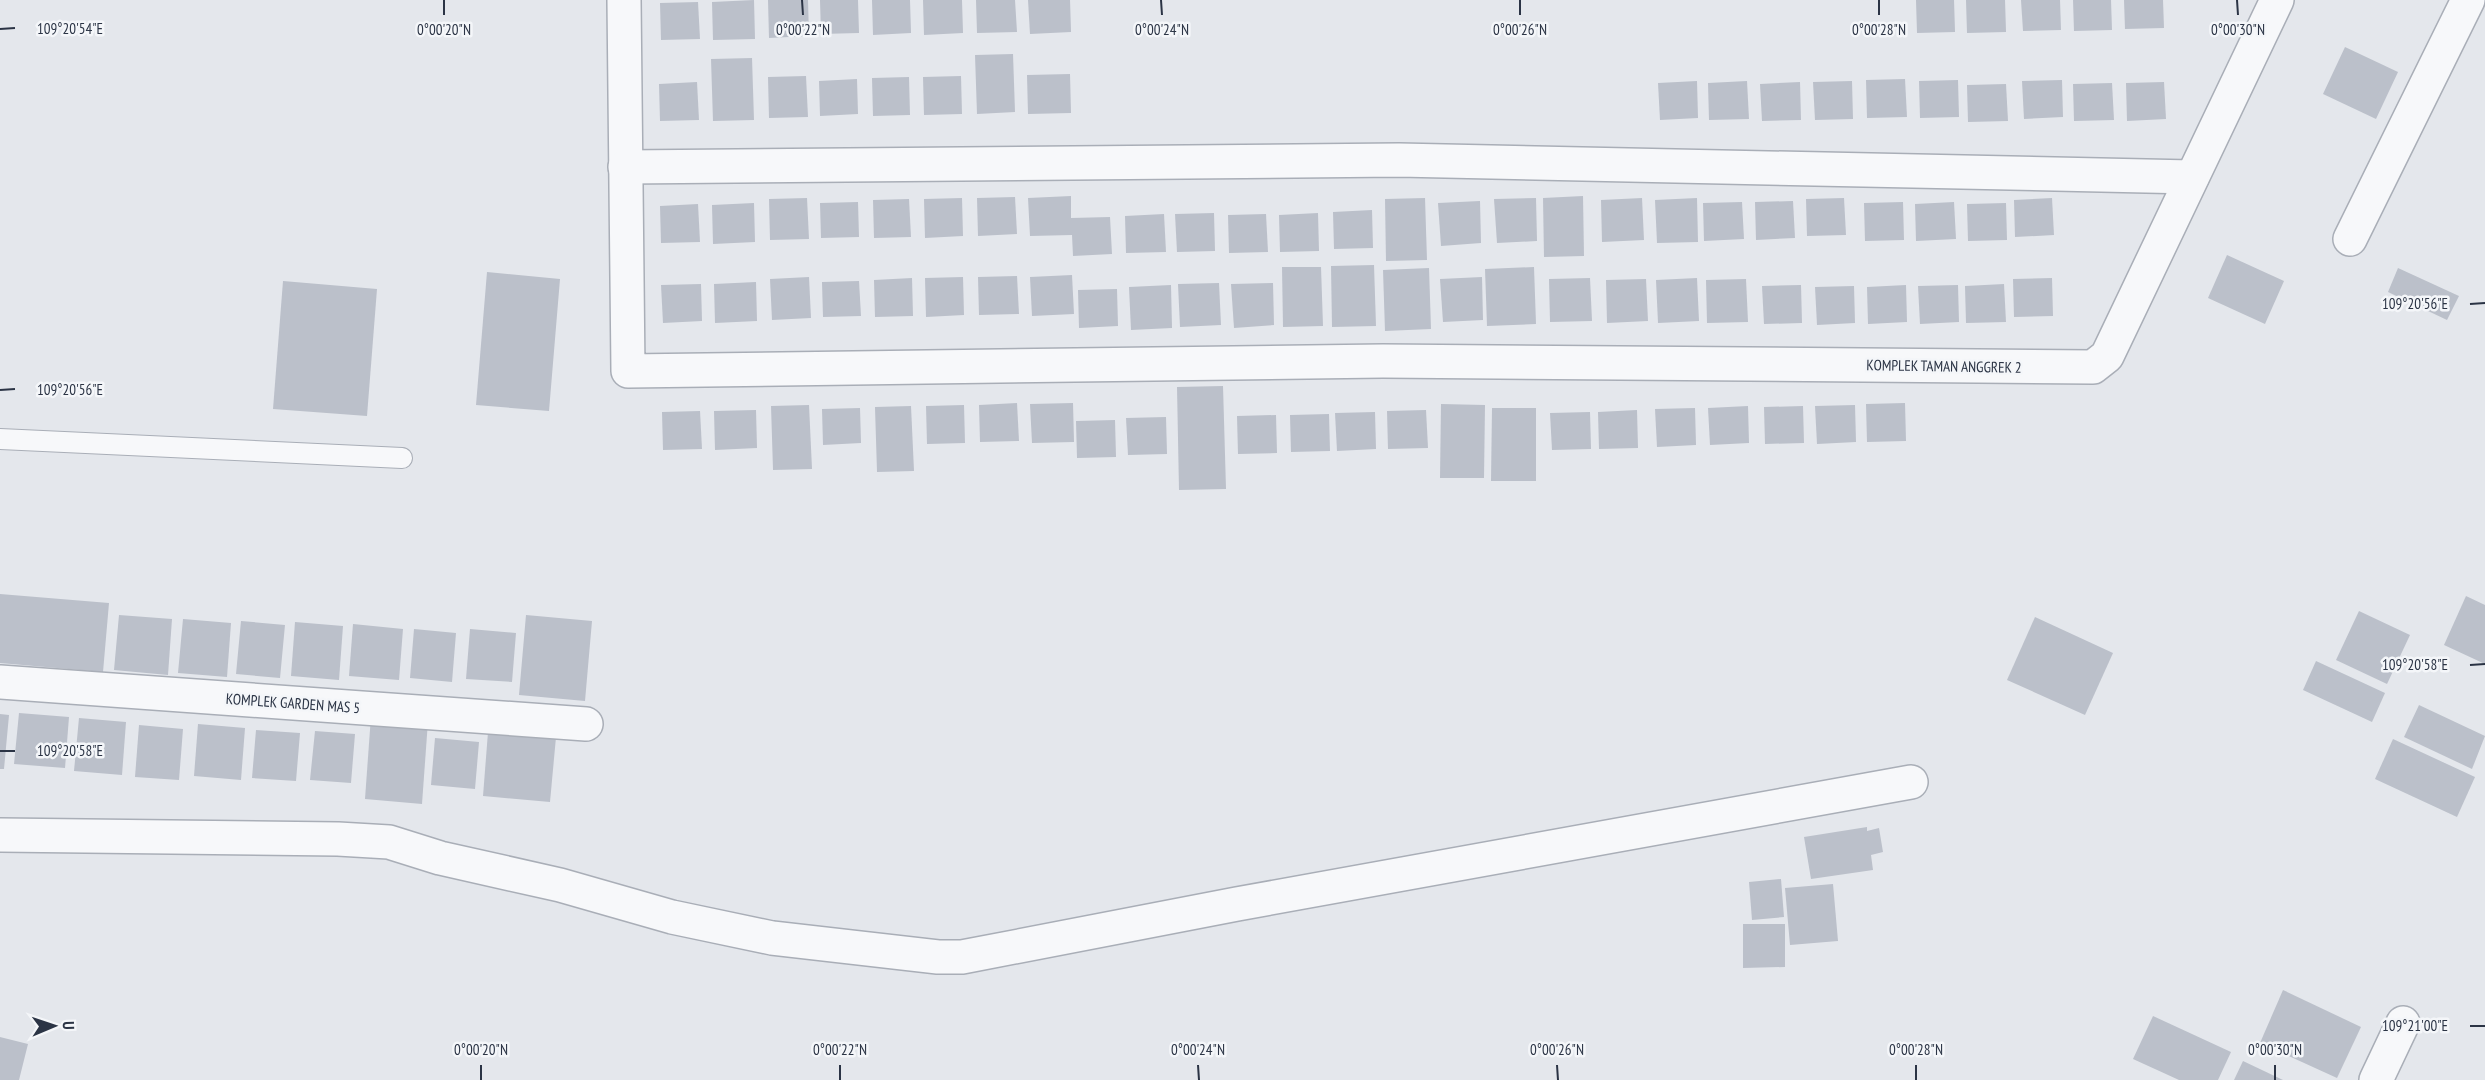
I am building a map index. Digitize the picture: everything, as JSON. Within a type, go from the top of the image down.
[{"type":"street","points":[[624,0],[626,167],[1400,160],[2192,177]]},
{"type":"street","name":"KOMPLEK TAMAN ANGGREK 2","points":[[626,167],[628,371],[1383,361],[2093,367],[2107,356],[2277,0]]},
{"type":"street","points":[[2350,239],[2468,0]]},
{"type":"street","name":"KOMPLEK GARDEN MAS 5","points":[[0,682],[586,724]]},
{"type":"street","points":[[0,835],[389,842],[440,858],[560,885],[672,917],[772,938],[938,957],[962,957],[1237,904],[1767,810],[1911,782]]},
{"type":"street","points":[[2376,1080],[2403,1023]]},
{"type":"lane","points":[[0,439],[402,458]]},
{"type":"building","points":[[754,0],[755,39],[713,40],[712,2]]},
{"type":"building","points":[[768,0],[808,0],[809,36],[769,38]]},
{"type":"building","points":[[820,0],[858,0],[859,33],[821,34]]},
{"type":"building","points":[[872,0],[910,0],[911,33],[873,35]]},
{"type":"building","points":[[923,0],[962,0],[963,33],[924,35]]},
{"type":"building","points":[[976,0],[1015,0],[1017,32],[977,33]]},
{"type":"building","points":[[1028,0],[1070,0],[1071,32],[1030,34]]},
{"type":"building","points":[[1916,0],[1954,0],[1955,32],[1917,33]]},
{"type":"building","points":[[1966,0],[2005,0],[2006,32],[1967,33]]},
{"type":"building","points":[[2021,0],[2060,0],[2061,30],[2023,31]]},
{"type":"building","points":[[2073,0],[2111,0],[2112,30],[2074,31]]},
{"type":"building","points":[[2124,0],[2163,0],[2164,28],[2125,29]]},
{"type":"building","points":[[698,2],[700,39],[661,40],[660,3]]},
{"type":"building","points":[[2345,47],[2398,72],[2376,119],[2323,94]]},
{"type":"building","points":[[1013,54],[1015,112],[977,114],[975,55]]},
{"type":"building","points":[[752,58],[754,120],[713,121],[711,59]]},
{"type":"building","points":[[1070,74],[1071,113],[1028,114],[1027,75]]},
{"type":"building","points":[[806,76],[808,117],[769,118],[768,77]]},
{"type":"building","points":[[961,76],[962,114],[924,115],[923,77]]},
{"type":"building","points":[[909,77],[910,115],[873,116],[872,78]]},
{"type":"building","points":[[857,79],[858,114],[820,116],[819,81]]},
{"type":"building","points":[[1905,79],[1907,117],[1867,118],[1866,80]]},
{"type":"building","points":[[1958,80],[1959,117],[1920,118],[1919,81]]},
{"type":"building","points":[[2062,80],[2063,117],[2024,119],[2022,81]]},
{"type":"building","points":[[1697,81],[1698,118],[1660,120],[1658,83]]},
{"type":"building","points":[[1747,81],[1749,119],[1709,120],[1708,83]]},
{"type":"building","points":[[1852,81],[1853,119],[1815,120],[1813,82]]},
{"type":"building","points":[[697,82],[699,120],[660,121],[659,84]]},
{"type":"building","points":[[1800,82],[1801,120],[1762,121],[1760,84]]},
{"type":"building","points":[[2164,82],[2166,119],[2127,121],[2126,83]]},
{"type":"building","points":[[2112,83],[2114,120],[2074,121],[2073,84]]},
{"type":"building","points":[[2006,84],[2008,121],[1968,122],[1967,85]]},
{"type":"building","points":[[1071,196],[1071,218],[1110,217],[1112,254],[1073,256],[1072,235],[1030,236],[1028,198]]},
{"type":"building","points":[[1583,196],[1584,256],[1544,257],[1543,198]]},
{"type":"building","points":[[1015,197],[1017,234],[978,236],[977,198]]},
{"type":"building","points":[[807,198],[809,239],[770,240],[769,199]]},
{"type":"building","points":[[962,198],[963,236],[925,238],[924,199]]},
{"type":"building","points":[[1425,198],[1427,260],[1386,261],[1385,199]]},
{"type":"building","points":[[1536,198],[1537,241],[1497,243],[1494,199]]},
{"type":"building","points":[[1642,198],[1644,240],[1602,242],[1601,200]]},
{"type":"building","points":[[1697,198],[1698,242],[1657,243],[1655,200]]},
{"type":"building","points":[[1844,198],[1846,235],[1807,236],[1806,199]]},
{"type":"building","points":[[2052,198],[2054,235],[2015,237],[2014,200]]},
{"type":"building","points":[[909,199],[911,237],[874,238],[873,200]]},
{"type":"building","points":[[1480,201],[1481,243],[1441,246],[1438,203]]},
{"type":"building","points":[[1793,201],[1795,238],[1756,240],[1755,202]]},
{"type":"building","points":[[858,202],[859,237],[821,238],[820,203]]},
{"type":"building","points":[[1742,202],[1744,239],[1704,241],[1703,203]]},
{"type":"building","points":[[1903,202],[1904,240],[1865,241],[1864,203]]},
{"type":"building","points":[[1954,202],[1956,239],[1916,241],[1915,204]]},
{"type":"building","points":[[754,203],[755,242],[713,244],[712,205]]},
{"type":"building","points":[[2006,203],[2007,240],[1968,241],[1967,204]]},
{"type":"building","points":[[698,204],[700,242],[661,243],[660,206]]},
{"type":"building","points":[[1372,210],[1373,248],[1334,249],[1333,212]]},
{"type":"building","points":[[1214,213],[1215,251],[1177,252],[1175,214]]},
{"type":"building","points":[[1318,213],[1319,251],[1280,252],[1279,215]]},
{"type":"building","points":[[1164,214],[1166,252],[1126,253],[1125,216]]},
{"type":"building","points":[[1266,214],[1268,252],[1229,253],[1228,215]]},
{"type":"building","points":[[2227,255],[2284,281],[2265,324],[2208,298]]},
{"type":"building","points":[[1374,265],[1376,326],[1332,327],[1331,266]]},
{"type":"building","points":[[1282,267],[1321,267],[1323,326],[1283,327]]},
{"type":"building","points":[[1534,267],[1536,324],[1487,326],[1485,269]]},
{"type":"building","points":[[1429,268],[1431,329],[1385,331],[1383,270]]},
{"type":"building","points":[[2398,268],[2459,296],[2447,320],[2388,292]]},
{"type":"building","points":[[487,272],[560,279],[549,411],[476,405]]},
{"type":"building","points":[[1072,275],[1074,314],[1032,316],[1030,277]]},
{"type":"building","points":[[1017,276],[1019,314],[979,315],[978,277]]},
{"type":"building","points":[[809,277],[811,318],[772,320],[770,279]]},
{"type":"building","points":[[963,277],[964,315],[926,317],[925,278]]},
{"type":"building","points":[[1482,277],[1483,320],[1443,322],[1440,279]]},
{"type":"building","points":[[912,278],[913,316],[875,317],[874,280]]},
{"type":"building","points":[[1590,278],[1592,321],[1550,322],[1549,279]]},
{"type":"building","points":[[1697,278],[1699,321],[1658,323],[1656,280]]},
{"type":"building","points":[[2052,278],[2053,316],[2014,317],[2013,279]]},
{"type":"building","points":[[1646,279],[1648,321],[1607,323],[1606,280]]},
{"type":"building","points":[[1746,279],[1748,322],[1707,323],[1706,280]]},
{"type":"building","points":[[283,281],[377,289],[367,416],[273,409]]},
{"type":"building","points":[[859,281],[861,316],[823,317],[822,282]]},
{"type":"building","points":[[756,282],[757,321],[715,323],[714,284]]},
{"type":"building","points":[[1219,283],[1221,325],[1180,327],[1178,284]]},
{"type":"building","points":[[1273,283],[1274,325],[1234,328],[1231,284]]},
{"type":"building","points":[[701,284],[702,321],[663,323],[661,285]]},
{"type":"building","points":[[2004,284],[2006,322],[1966,323],[1965,286]]},
{"type":"building","points":[[1171,285],[1172,328],[1131,330],[1129,287]]},
{"type":"building","points":[[1801,285],[1802,323],[1764,324],[1762,286]]},
{"type":"building","points":[[1906,285],[1907,322],[1868,324],[1867,287]]},
{"type":"building","points":[[1958,285],[1959,322],[1920,324],[1918,286]]},
{"type":"building","points":[[1854,286],[1855,323],[1817,325],[1815,287]]},
{"type":"building","points":[[1117,289],[1118,326],[1079,328],[1078,290]]},
{"type":"building","points":[[1223,386],[1226,489],[1179,490],[1177,387]]},
{"type":"building","points":[[1017,403],[1019,441],[980,442],[979,405]]},
{"type":"building","points":[[1073,403],[1074,442],[1032,443],[1030,404]]},
{"type":"building","points":[[1905,403],[1906,441],[1867,442],[1866,404]]},
{"type":"building","points":[[1441,404],[1485,405],[1484,478],[1440,478]]},
{"type":"building","points":[[809,405],[812,469],[773,470],[771,406]]},
{"type":"building","points":[[964,405],[965,443],[927,444],[926,406]]},
{"type":"building","points":[[1855,405],[1856,442],[1817,444],[1815,406]]},
{"type":"building","points":[[911,406],[914,471],[877,472],[875,407]]},
{"type":"building","points":[[1748,406],[1749,443],[1710,445],[1708,408]]},
{"type":"building","points":[[1803,406],[1804,443],[1765,444],[1764,407]]},
{"type":"building","points":[[860,408],[861,443],[823,445],[822,409]]},
{"type":"building","points":[[1492,408],[1536,408],[1536,481],[1491,481]]},
{"type":"building","points":[[1695,408],[1696,445],[1657,447],[1655,409]]},
{"type":"building","points":[[756,410],[757,448],[715,450],[714,411]]},
{"type":"building","points":[[1426,410],[1428,448],[1388,449],[1387,411]]},
{"type":"building","points":[[1637,410],[1638,448],[1599,449],[1598,412]]},
{"type":"building","points":[[700,411],[702,449],[663,450],[662,412]]},
{"type":"building","points":[[1375,412],[1376,449],[1337,451],[1335,413]]},
{"type":"building","points":[[1590,412],[1591,449],[1552,450],[1550,413]]},
{"type":"building","points":[[1329,414],[1330,451],[1291,452],[1290,415]]},
{"type":"building","points":[[1276,415],[1277,453],[1238,454],[1237,416]]},
{"type":"building","points":[[1166,417],[1167,454],[1128,455],[1126,418]]},
{"type":"building","points":[[1115,420],[1116,457],[1077,458],[1076,421]]},
{"type":"building","points":[[0,594],[109,603],[103,672],[0,663]]},
{"type":"building","points":[[2466,596],[2485,605],[2485,664],[2444,645]]},
{"type":"building","points":[[2359,611],[2410,635],[2387,684],[2336,660]]},
{"type":"building","points":[[119,615],[172,619],[168,675],[114,670]]},
{"type":"building","points":[[526,615],[592,621],[585,701],[519,695]]},
{"type":"building","points":[[2035,617],[2113,653],[2085,715],[2007,680]]},
{"type":"building","points":[[183,619],[231,623],[227,677],[178,673]]},
{"type":"building","points":[[241,621],[285,625],[280,678],[236,674]]},
{"type":"building","points":[[295,622],[343,626],[339,680],[291,676]]},
{"type":"building","points":[[353,624],[403,629],[399,680],[349,676]]},
{"type":"building","points":[[414,629],[456,633],[452,682],[410,678]]},
{"type":"building","points":[[470,629],[516,633],[512,682],[466,679]]},
{"type":"building","points":[[2316,661],[2385,693],[2372,722],[2303,690]]},
{"type":"building","points":[[2419,705],[2485,736],[2472,769],[2404,737]]},
{"type":"building","points":[[19,713],[69,717],[65,768],[14,764]]},
{"type":"building","points":[[0,714],[9,715],[4,769],[0,769]]},
{"type":"building","points":[[371,716],[428,721],[422,804],[365,799]]},
{"type":"building","points":[[79,718],[126,722],[122,775],[74,771]]},
{"type":"building","points":[[198,724],[245,728],[241,780],[194,776]]},
{"type":"building","points":[[139,725],[183,729],[179,780],[135,777]]},
{"type":"building","points":[[256,730],[300,733],[296,781],[252,778]]},
{"type":"building","points":[[315,731],[355,734],[351,783],[310,780]]},
{"type":"building","points":[[488,732],[556,737],[550,802],[483,796]]},
{"type":"building","points":[[435,738],[479,742],[475,789],[431,785]]},
{"type":"building","points":[[2393,739],[2475,777],[2457,817],[2375,779]]},
{"type":"building","points":[[1867,827],[1867,831],[1879,828],[1883,852],[1871,855],[1873,870],[1811,879],[1804,837]]},
{"type":"building","points":[[1781,879],[1784,917],[1752,920],[1749,882]]},
{"type":"building","points":[[1833,884],[1838,941],[1790,945],[1785,888]]},
{"type":"building","points":[[1743,924],[1785,924],[1785,967],[1743,968]]},
{"type":"building","points":[[2283,990],[2361,1027],[2337,1078],[2260,1043]]},
{"type":"building","points":[[2153,1016],[2231,1052],[2218,1080],[2179,1080],[2133,1059]]},
{"type":"building","points":[[0,1037],[28,1044],[19,1080],[0,1080]]},
{"type":"building","points":[[2243,1061],[2283,1080],[2234,1080]]}]
